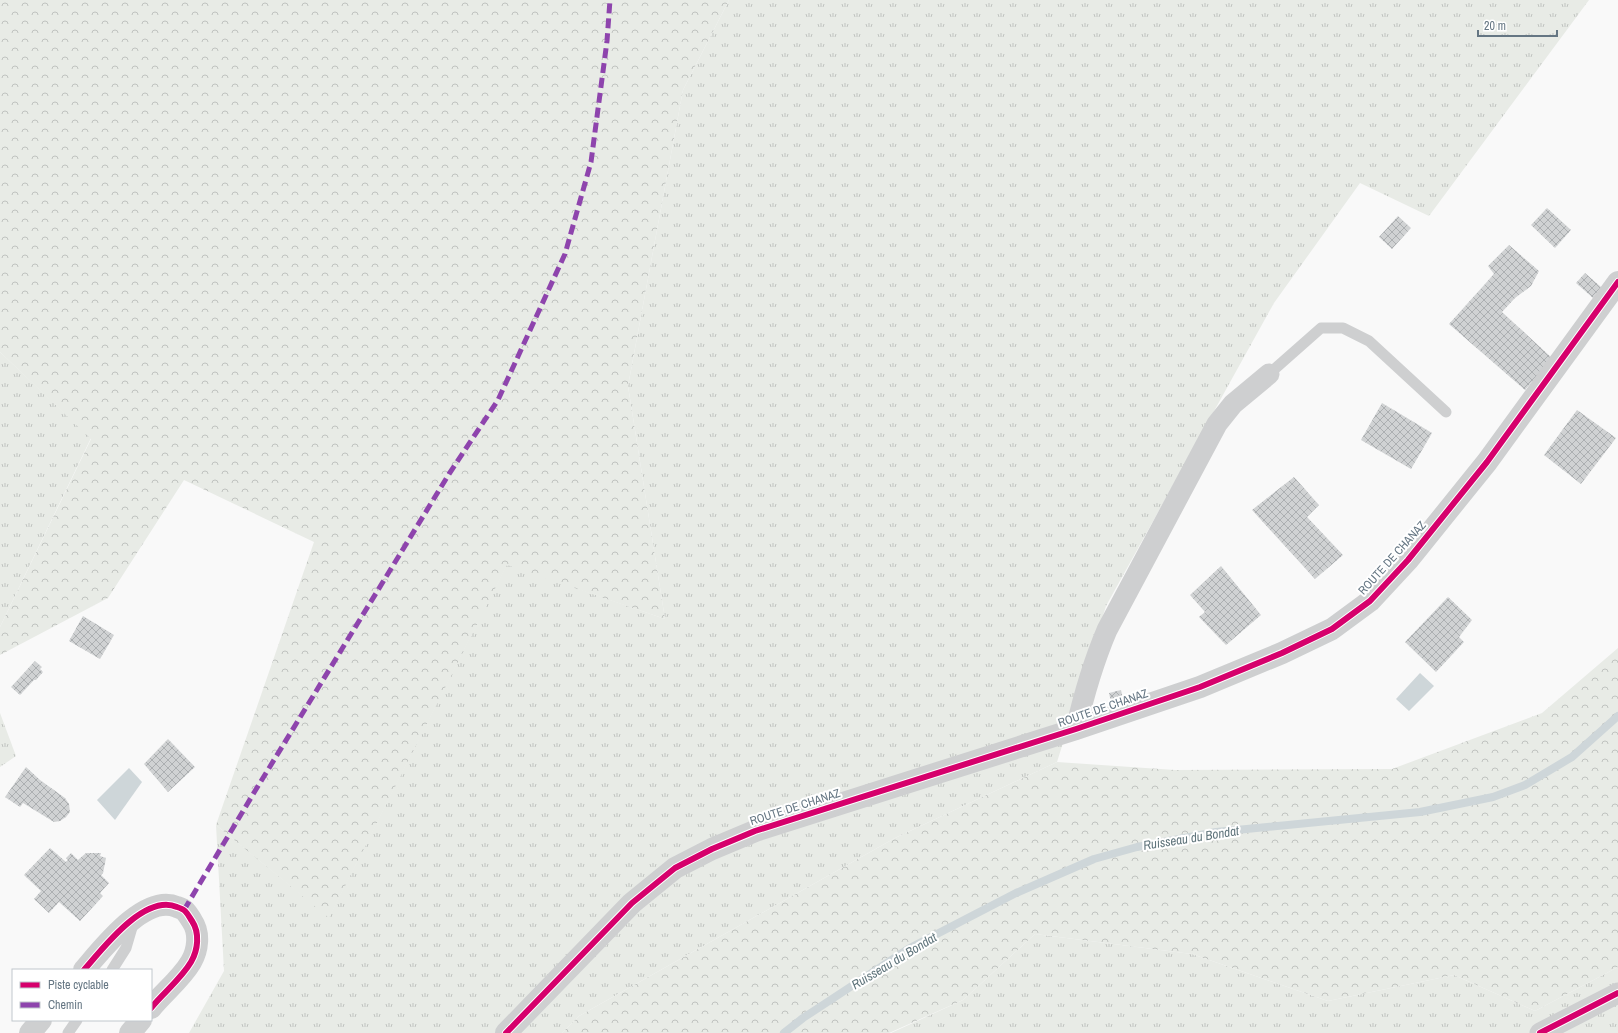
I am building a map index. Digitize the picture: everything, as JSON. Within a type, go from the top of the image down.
[{"type":"street","name":"ROUTE DE CHANAZ","points":[[506,1033],[632,903],[675,868],[712,849],[755,831],[1076,729],[1200,686],[1282,653],[1332,629],[1370,601],[1408,560],[1487,462],[1618,282]]},
{"type":"street","points":[[1076,729],[1087,683],[1107,630],[1217,424],[1232,404],[1269,374]]},
{"type":"street","points":[[85,969],[110,940],[134,917],[152,907],[170,904],[184,910],[193,923],[198,938],[192,961],[178,979],[152,1007]]},
{"type":"street","points":[[1540,1033],[1618,993]]},
{"type":"street","points":[[30,1033],[40,1021]]},
{"type":"street","points":[[130,1033],[140,1021]]},
{"type":"lane","points":[[1269,374],[1321,328],[1343,328],[1369,341],[1446,412]]},
{"type":"lane","points":[[113,969],[126,948],[134,917]]},
{"type":"lane","points":[[68,1033],[76,1021]]},
{"type":"green space","points":[[0,0],[729,0],[683,90],[628,386],[665,619],[507,565],[329,918],[216,825],[314,542],[184,480],[108,598],[0,655],[0,627],[91,439],[0,352]]},
{"type":"green space","points":[[729,0],[1589,0],[1429,216],[1360,183],[1274,303],[1106,606],[1057,762],[895,838],[579,1016],[562,1033],[189,1033],[224,971],[216,825],[329,917],[507,564],[665,619],[628,386],[683,90]]},
{"type":"green space","points":[[0,352],[91,438],[0,627]]},
{"type":"green space","points":[[1618,648],[1618,967],[1535,1011],[1454,975],[1328,1001],[1192,954],[1035,934],[963,1000],[889,1033],[562,1033],[579,1016],[895,838],[1057,762],[1175,770],[1392,769],[1542,713]]},
{"type":"green space","points":[[0,713],[16,756],[0,767]]},
{"type":"green space","points":[[1035,934],[1192,954],[1328,1001],[1454,975],[1535,1011],[1618,967],[1618,1033],[891,1033],[963,1000]]},
{"type":"shaded area","points":[[1420,673],[1434,686],[1409,711],[1396,699]]},
{"type":"shaded area","points":[[129,768],[142,782],[115,820],[97,800]]},
{"type":"building","points":[[1547,208],[1571,230],[1555,248],[1531,225]]},
{"type":"building","points":[[1398,216],[1411,228],[1392,249],[1379,237]]},
{"type":"building","points":[[1509,245],[1539,271],[1531,286],[1515,298],[1502,312],[1552,358],[1525,390],[1449,324],[1494,274],[1488,266]]},
{"type":"building","points":[[1585,273],[1601,287],[1593,298],[1576,283]]},
{"type":"building","points":[[1382,403],[1432,433],[1411,469],[1361,440]]},
{"type":"building","points":[[1577,410],[1616,438],[1581,484],[1544,455]]},
{"type":"building","points":[[1294,477],[1319,505],[1307,517],[1343,555],[1315,579],[1252,510]]},
{"type":"building","points":[[1221,566],[1261,615],[1226,645],[1199,617],[1205,612],[1190,595]]},
{"type":"building","points":[[1448,597],[1472,620],[1459,637],[1464,642],[1436,672],[1405,642]]},
{"type":"building","points":[[83,616],[114,635],[100,659],[69,641]]},
{"type":"building","points":[[35,661],[42,667],[40,669],[43,672],[20,695],[11,687]]},
{"type":"building","points":[[1121,690],[1123,699],[1111,702],[1109,693]]},
{"type":"building","points":[[168,739],[195,767],[168,792],[144,764]]},
{"type":"building","points":[[26,767],[40,780],[65,798],[69,804],[70,812],[66,817],[60,821],[54,822],[23,803],[20,807],[5,797]]},
{"type":"building","points":[[50,848],[66,862],[68,860],[66,858],[71,853],[78,860],[86,853],[101,853],[100,856],[106,858],[103,873],[101,875],[109,883],[100,893],[103,896],[80,921],[59,902],[49,913],[34,899],[41,891],[24,875]]},
{"type":"waterway","name":"Ruisseau du Bondat","points":[[784,1033],[803,1018],[908,949],[1016,893],[1094,859],[1137,847],[1216,832],[1420,812],[1493,797],[1525,785],[1572,757],[1618,716]]},
{"type":"marked path","points":[[184,910],[449,474],[498,400],[565,254],[591,162],[607,41],[610,0]]},
{"type":"cycle path","points":[[506,1033],[632,903],[675,868],[712,849],[755,831],[1076,729],[1200,687],[1282,653],[1332,629],[1370,601],[1408,560],[1487,462],[1618,282]]},
{"type":"cycle path","points":[[85,969],[113,937],[139,915],[152,908],[165,905],[182,909],[189,916],[195,926],[197,947],[191,962],[182,974],[152,1007]]},
{"type":"cycle path","points":[[1540,1033],[1618,993]]}]
